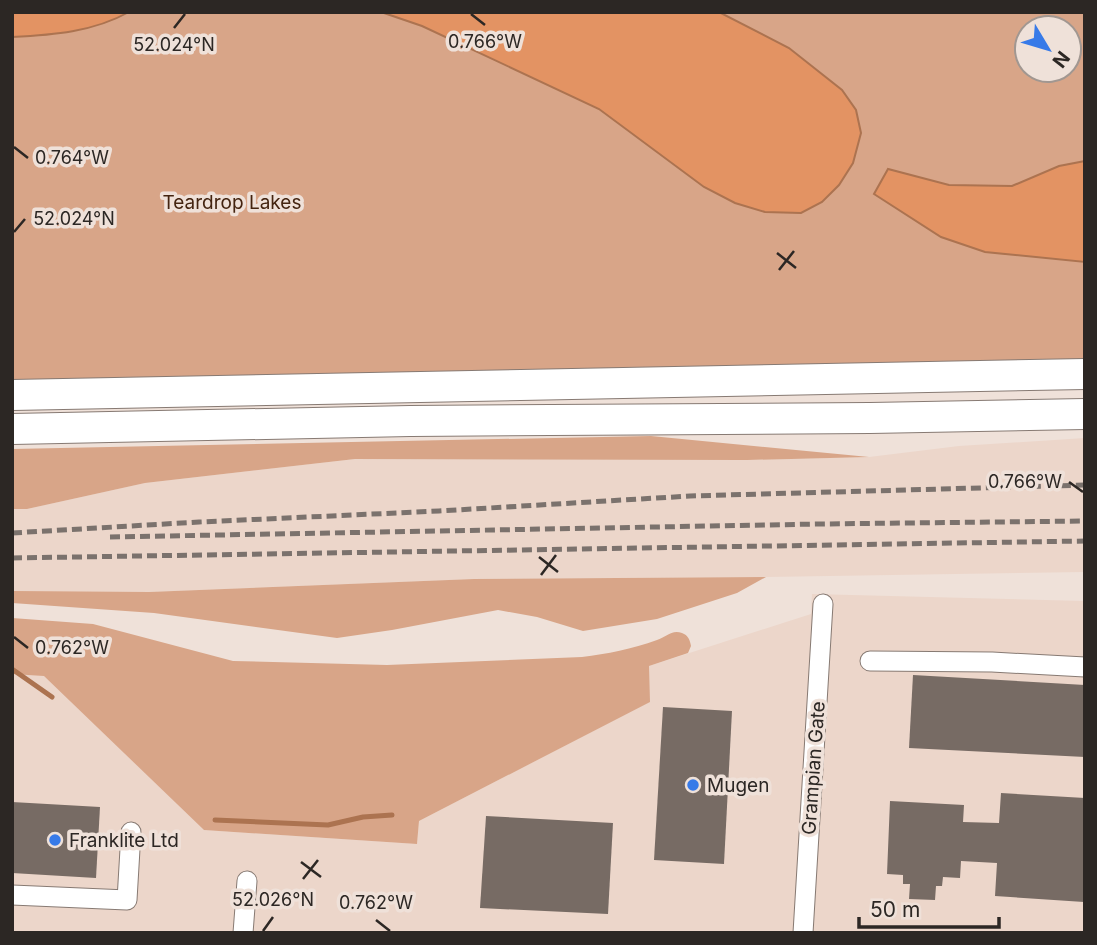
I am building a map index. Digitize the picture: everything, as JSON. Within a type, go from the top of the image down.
[{"type":"highway","points":[[12,396],[1085,373]]},
{"type":"highway","points":[[12,429],[410,421],[1085,414]]},
{"type":"street","name":"Grampian Gate","points":[[803,933],[823,604]]},
{"type":"street","points":[[870,661],[992,662],[1085,667]]},
{"type":"street","points":[[12,895],[127,900],[131,832]]},
{"type":"street","points":[[243,933],[247,881]]},
{"type":"shaded area","points":[[12,12],[129,12],[87,28],[12,37]]},
{"type":"shaded area","points":[[381,12],[719,12],[789,48],[842,90],[856,110],[861,133],[853,163],[839,185],[822,202],[801,213],[765,212],[735,203],[704,187],[599,109],[422,26]]},
{"type":"shaded area","points":[[1085,161],[1085,262],[985,252],[941,237],[874,194],[888,169],[949,185],[1012,186],[1059,166]]},
{"type":"shaded area","points":[[1085,438],[1085,572],[474,579],[149,592],[12,593],[12,509],[27,509],[145,483],[355,459],[747,460],[869,457],[959,446]]},
{"type":"shaded area","points":[[812,594],[1085,601],[1085,933],[12,933],[12,674],[44,675],[204,830],[417,844],[419,821],[649,702],[649,666],[811,614]]},
{"type":"green space","name":"Teardrop Lakes","points":[[12,12],[1085,12],[1085,374],[12,395]]},
{"type":"green space","points":[[651,436],[869,457],[747,460],[355,459],[145,483],[27,509],[12,509],[12,449]]},
{"type":"green space","points":[[766,577],[737,593],[657,619],[583,631],[537,617],[498,610],[337,638],[154,613],[12,603],[12,591],[149,592],[474,579]]},
{"type":"green space","points":[[12,618],[93,624],[233,661],[387,665],[582,657],[638,646],[675,632],[686,635],[691,646],[688,653],[649,666],[650,702],[419,821],[417,844],[204,830],[44,676],[12,674]]},
{"type":"building","points":[[913,675],[1085,685],[1085,757],[909,748]]},
{"type":"building","name":"Mugen","points":[[663,707],[732,711],[724,864],[654,860]]},
{"type":"building","points":[[1001,793],[1085,798],[1084,902],[995,896],[997,863],[961,861],[960,878],[943,877],[942,886],[936,886],[935,900],[909,899],[910,884],[903,884],[903,875],[887,874],[890,801],[964,805],[963,822],[999,823]]},
{"type":"building","name":"Franklite Ltd","points":[[12,802],[100,807],[96,878],[12,873]]},
{"type":"building","points":[[486,816],[613,823],[608,914],[480,908]]},
{"type":"waterway","points":[[12,669],[52,697]]},
{"type":"waterway","points":[[215,820],[328,825],[363,817],[392,815]]},
{"type":"railway","points":[[12,533],[690,496],[1085,485]]},
{"type":"railway","points":[[110,537],[1085,521]]},
{"type":"railway","points":[[12,558],[1085,541]]},
{"type":"place","name":"Mugen","points":[[693,785]]},
{"type":"place","name":"Franklite Ltd","points":[[55,840]]}]
